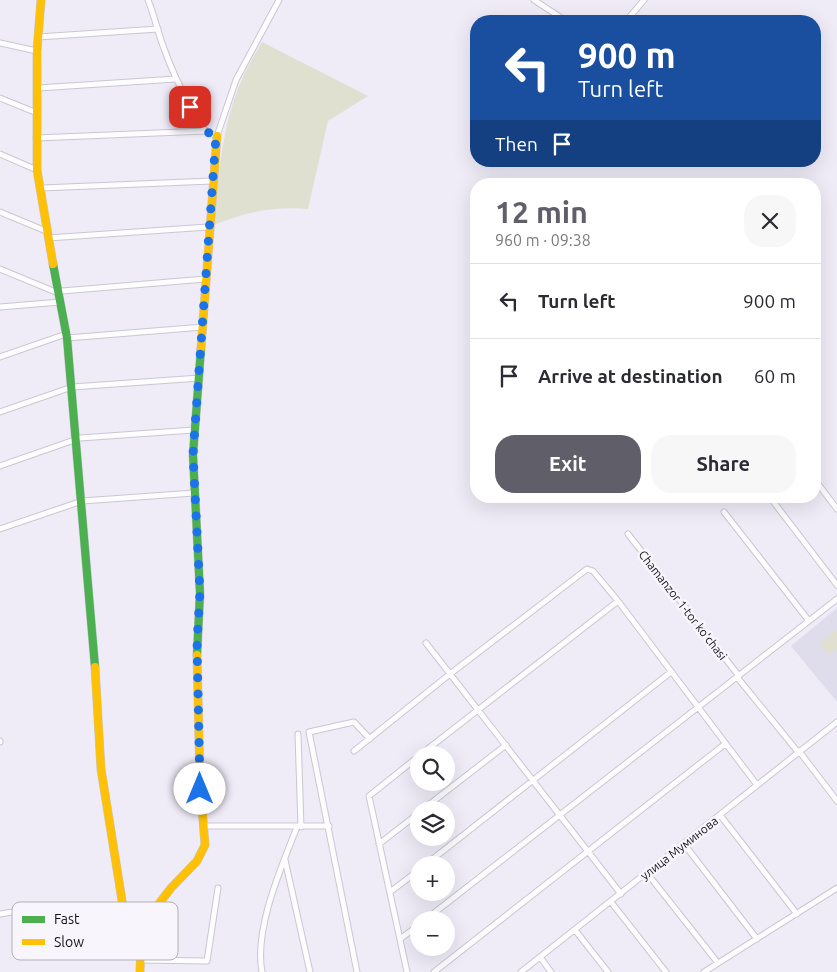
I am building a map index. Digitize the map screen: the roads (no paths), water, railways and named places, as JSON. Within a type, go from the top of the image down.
[{"type":"street","points":[[41,0],[38,37],[37,170],[47,234],[67,336],[82,501],[101,769],[112,823],[123,902]]},
{"type":"street","points":[[148,0],[176,80],[205,131]]},
{"type":"street","points":[[161,902],[201,855],[205,845],[205,826],[200,782],[197,642],[199,585],[194,493],[194,430],[200,378],[208,227],[216,136],[236,80],[279,0]]},
{"type":"street","points":[[534,0],[557,15]]},
{"type":"street","points":[[631,15],[644,0]]},
{"type":"street","points":[[38,37],[158,29]]},
{"type":"street","points":[[0,43],[38,51]]},
{"type":"street","points":[[38,88],[176,80]]},
{"type":"street","points":[[0,98],[37,113]]},
{"type":"street","points":[[36,138],[205,131],[216,136]]},
{"type":"street","points":[[0,154],[37,170]]},
{"type":"street","points":[[41,188],[212,181]]},
{"type":"street","points":[[0,212],[47,234],[208,227]]},
{"type":"street","points":[[0,269],[58,293],[62,291],[205,278]]},
{"type":"street","points":[[0,307],[60,302]]},
{"type":"street","points":[[0,357],[67,336],[202,327]]},
{"type":"street","points":[[0,412],[72,387],[200,378]]},
{"type":"street","points":[[0,466],[80,438],[194,430]]},
{"type":"street","points":[[821,488],[837,509]]},
{"type":"street","points":[[0,530],[82,501],[194,493]]},
{"type":"street","points":[[774,503],[837,585]]},
{"type":"street","points":[[724,512],[809,621]]},
{"type":"street","name":"Chamanzor 1-tor koʻchasi","points":[[628,534],[837,801]]},
{"type":"street","points":[[354,751],[450,674],[587,569],[592,571],[618,601],[757,785]]},
{"type":"street","points":[[437,911],[837,599]]},
{"type":"street","points":[[432,746],[618,601]]},
{"type":"street","points":[[426,643],[621,894]]},
{"type":"street","points":[[437,856],[671,672]]},
{"type":"street","points":[[357,972],[309,732],[354,722],[370,739]]},
{"type":"street","name":"улица Муминова","points":[[521,972],[837,722]]},
{"type":"street","points":[[262,972],[260,953],[268,907],[299,827],[298,734]]},
{"type":"street","points":[[434,972],[725,744]]},
{"type":"street","points":[[434,801],[506,745]]},
{"type":"street","points":[[407,972],[368,796],[410,763]]},
{"type":"street","points":[[720,815],[797,914]]},
{"type":"street","points":[[379,844],[410,820]]},
{"type":"street","points":[[205,826],[329,826]]},
{"type":"street","points":[[684,844],[757,939]]},
{"type":"street","points":[[285,860],[310,972]]},
{"type":"street","points":[[647,873],[718,963]]},
{"type":"street","points":[[390,892],[410,877]]},
{"type":"street","points":[[140,972],[140,960],[206,961],[218,888]]},
{"type":"street","points":[[704,972],[837,888]]},
{"type":"street","points":[[611,902],[666,972]]},
{"type":"street","points":[[575,930],[608,972]]},
{"type":"street","points":[[400,940],[410,932]]},
{"type":"street","points":[[540,957],[551,972]]}]
